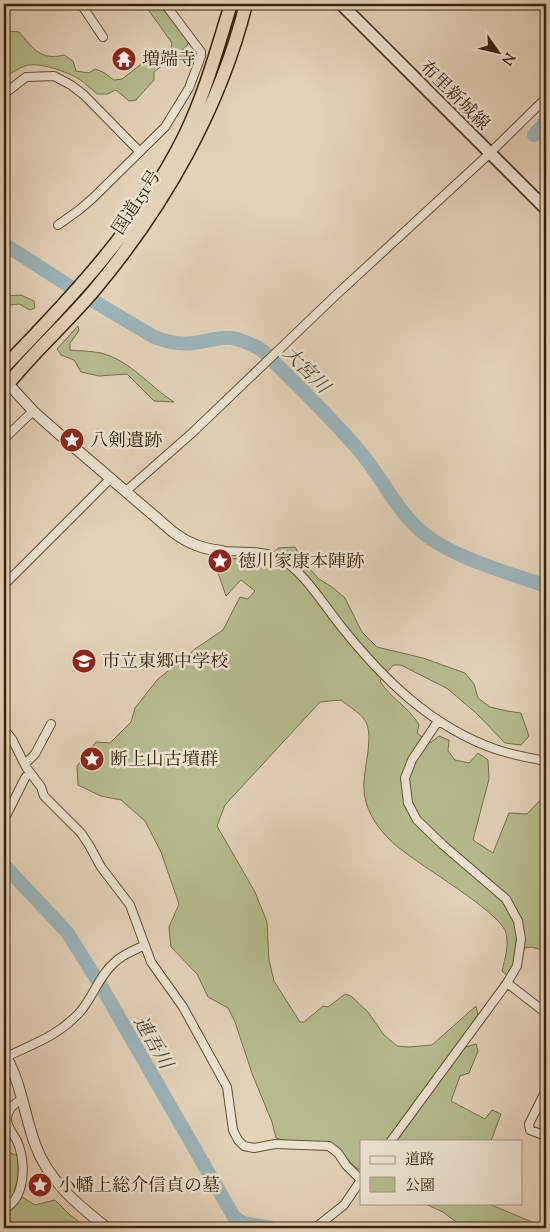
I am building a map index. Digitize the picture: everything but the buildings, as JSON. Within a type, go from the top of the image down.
[{"type":"highway","name":"国道151号","points":[[5,384],[81,305],[91,284],[159,181],[184,136],[207,81],[231,4]]},
{"type":"highway","name":"国道151号","points":[[4,366],[69,298],[91,284],[139,232],[182,164],[219,85],[246,4]]},
{"type":"main road","name":"布里新城線","points":[[341,4],[546,209]]},
{"type":"street","points":[[82,4],[103,37]]},
{"type":"street","points":[[58,225],[93,198],[164,127],[189,88],[201,52],[165,4]]},
{"type":"street","points":[[4,94],[26,77],[54,76],[84,95],[139,151]]},
{"type":"street","points":[[126,491],[192,433],[546,98]]},
{"type":"street","points":[[5,384],[33,411],[186,541],[206,550],[266,554],[279,558],[306,581],[358,648],[394,686],[438,721],[497,750],[516,756],[546,761]]},
{"type":"street","points":[[4,438],[33,411]]},
{"type":"street","points":[[4,585],[111,478]]},
{"type":"street","points":[[392,1140],[508,983],[517,966],[521,938],[518,921],[506,899],[417,820],[408,803],[405,778],[412,760],[438,721]]},
{"type":"street","points":[[25,764],[35,754],[51,724]]},
{"type":"street","points":[[4,729],[12,739],[48,802],[80,833],[101,867],[130,905],[157,972],[183,1007],[227,1087],[233,1130],[238,1140],[244,1146],[254,1148],[276,1144],[329,1146],[338,1153],[346,1165],[360,1179]]},
{"type":"street","points":[[4,820],[25,778],[30,772]]},
{"type":"street","points":[[107,1228],[67,1194],[44,1164],[35,1144],[15,1075],[5,1055],[42,1041],[59,1030],[80,1012],[113,963],[145,944]]},
{"type":"street","points":[[508,983],[546,1012]]},
{"type":"street","points":[[546,1090],[529,1124],[530,1130],[546,1136]]},
{"type":"street","points":[[4,1209],[11,1206],[17,1198],[21,1187],[22,1166],[20,1152],[7,1120],[9,1111],[14,1103],[22,1099]]},
{"type":"street","points":[[315,1228],[340,1210],[360,1181]]},
{"type":"green space","points":[[149,4],[159,4],[189,42],[186,47],[154,72],[154,80],[136,100],[129,101],[116,90],[107,94],[97,94],[79,79],[60,70],[45,66],[25,66],[4,76],[4,33],[7,31],[19,32],[33,48],[43,55],[64,55],[73,61],[76,71],[89,73],[95,69],[114,80],[122,79],[158,51],[165,51],[171,48],[172,43],[147,8]]},
{"type":"green space","points":[[21,295],[34,301],[35,308],[30,310],[19,304],[4,306],[4,296]]},
{"type":"green space","points":[[78,326],[79,331],[70,343],[70,350],[97,352],[122,362],[174,402],[154,401],[127,374],[99,376],[81,372],[74,360],[61,355],[57,349]]},
{"type":"green space","points":[[295,547],[306,565],[319,579],[345,598],[362,632],[377,647],[423,658],[465,673],[474,684],[478,698],[490,707],[521,713],[529,736],[521,745],[505,743],[477,714],[448,689],[401,665],[393,665],[380,681],[389,693],[415,719],[419,725],[417,733],[430,743],[439,736],[449,740],[448,751],[455,760],[469,763],[478,753],[488,760],[489,779],[473,840],[493,853],[509,813],[527,814],[546,794],[546,951],[531,947],[515,950],[513,967],[508,976],[502,971],[507,943],[506,933],[500,923],[472,899],[400,849],[376,823],[366,804],[364,790],[369,743],[367,726],[362,716],[341,700],[320,702],[225,805],[217,826],[255,892],[267,922],[269,960],[274,981],[300,1022],[304,1022],[323,1006],[328,1007],[345,994],[351,996],[368,1012],[384,1035],[397,1046],[432,1045],[476,1006],[478,1015],[460,1040],[466,1047],[476,1044],[478,1051],[469,1073],[460,1076],[451,1101],[485,1119],[492,1110],[501,1114],[491,1140],[360,1140],[360,1170],[354,1167],[344,1155],[337,1151],[276,1138],[272,1122],[228,1008],[208,997],[197,974],[171,947],[169,927],[179,904],[161,852],[145,821],[121,800],[101,796],[78,785],[77,766],[96,742],[110,743],[131,722],[135,708],[157,680],[195,649],[223,630],[240,597],[248,599],[255,591],[241,580],[226,596],[217,570],[224,558],[268,560],[278,548]]},
{"type":"green space","points":[[4,1144],[6,1151],[18,1156],[18,1178],[14,1192],[35,1205],[55,1200],[87,1228],[4,1228]]},
{"type":"green space","points":[[425,1204],[489,1204],[546,1228],[464,1228],[443,1212]]},
{"type":"waterway","points":[[534,135],[546,121]]},
{"type":"waterway","name":"大宮川","points":[[4,244],[80,293],[154,337],[168,342],[183,344],[232,338],[262,350],[350,440],[410,521],[420,530],[431,539],[458,554],[546,586]]},
{"type":"waterway","name":"連吾川","points":[[4,865],[67,932],[104,991],[234,1217],[243,1223],[271,1228]]},
{"type":"place","name":"増端寺","points":[[124,59]]},
{"type":"place","name":"八剣遺跡","points":[[72,440]]},
{"type":"place","name":"徳川家康本陣跡","points":[[220,561]]},
{"type":"place","name":"市立東郷中学校","points":[[84,661]]},
{"type":"place","name":"断上山古墳群","points":[[92,759]]},
{"type":"place","name":"小幡上総介信貞の墓","points":[[40,1185]]}]
